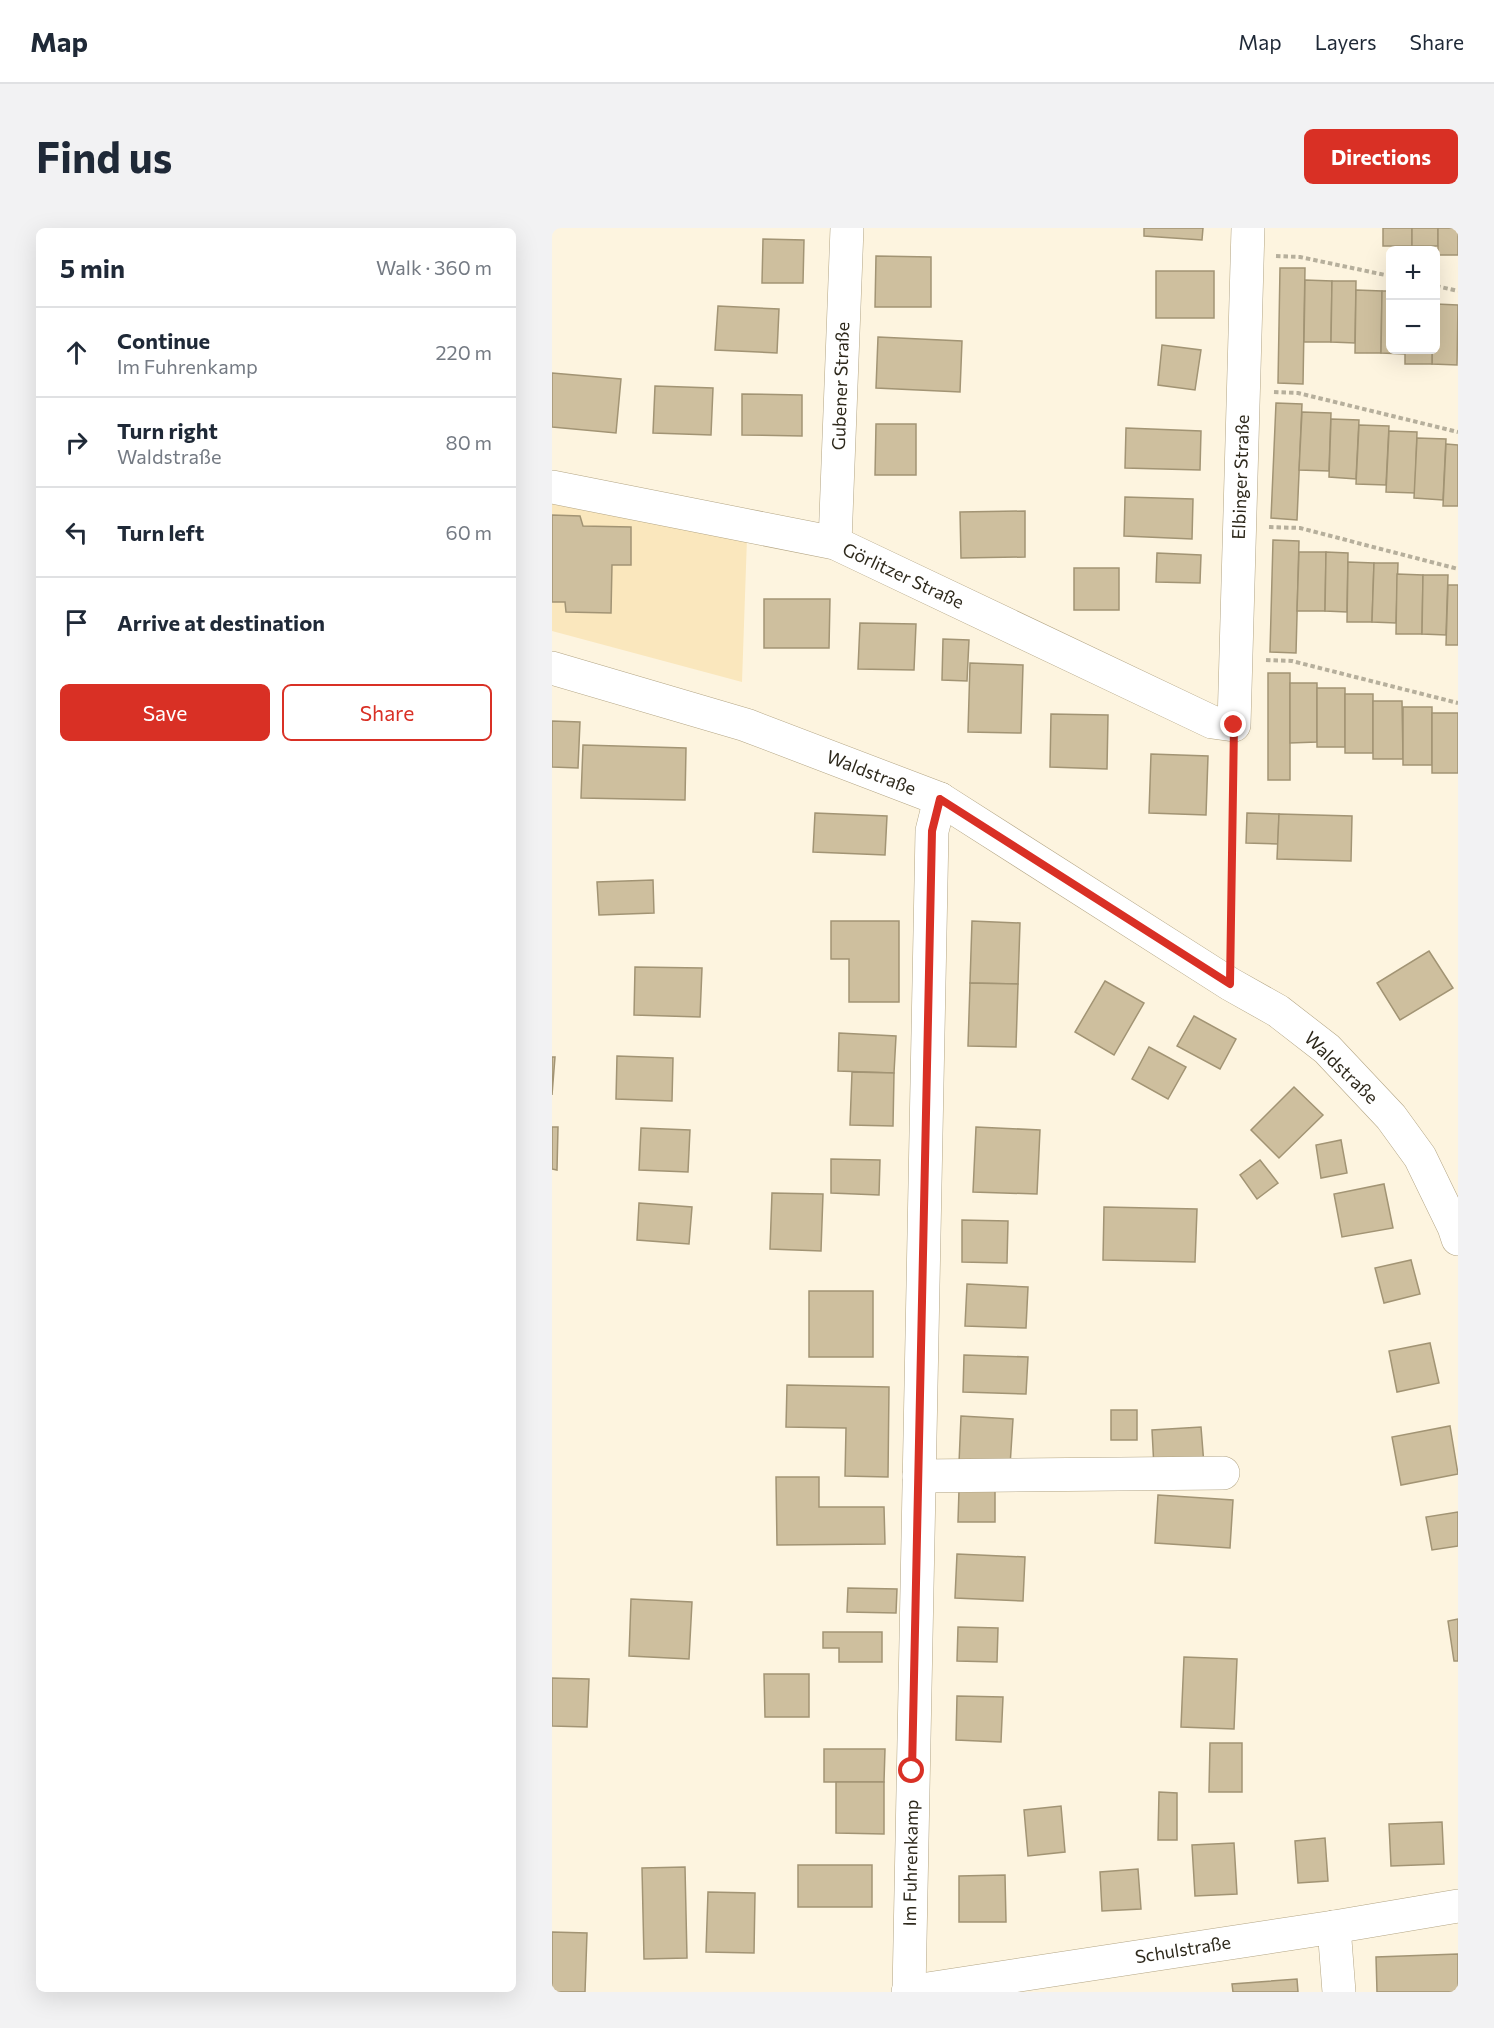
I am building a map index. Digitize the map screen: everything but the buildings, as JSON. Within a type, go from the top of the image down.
[{"type":"street","name":"Gubener Straße","points":[[835,543],[846,228]]},
{"type":"street","name":"Elbinger Straße","points":[[1234,725],[1248,228]]},
{"type":"street","name":"Görlitzer Straße","points":[[552,487],[835,543],[1212,722],[1234,725]]},
{"type":"street","name":"Waldstraße","points":[[552,668],[746,725],[940,799],[1230,984],[1278,1011],[1327,1049],[1391,1117],[1420,1157],[1458,1239]]},
{"type":"street","name":"Im Fuhrenkamp","points":[[908,1992],[932,831],[940,799]]},
{"type":"street","points":[[919,1476],[1223,1473]]},
{"type":"street","name":"Schulstraße","points":[[908,1992],[1458,1906]]},
{"type":"street","points":[[1334,1927],[1339,1992]]},
{"type":"path","points":[[1271,255],[1300,256],[1386,275]]},
{"type":"path","points":[[1440,287],[1458,291]]},
{"type":"path","points":[[1268,392],[1298,393],[1458,432]]},
{"type":"path","points":[[1265,526],[1300,528],[1458,569]]},
{"type":"path","points":[[1260,660],[1292,661],[1458,703]]},
{"type":"path","points":[[1230,984],[1234,725]]},
{"type":"shaded area","points":[[552,503],[747,538],[742,682],[552,631]]},
{"type":"route","points":[[912,1771],[932,831],[940,799],[1230,984],[1234,725]]}]
